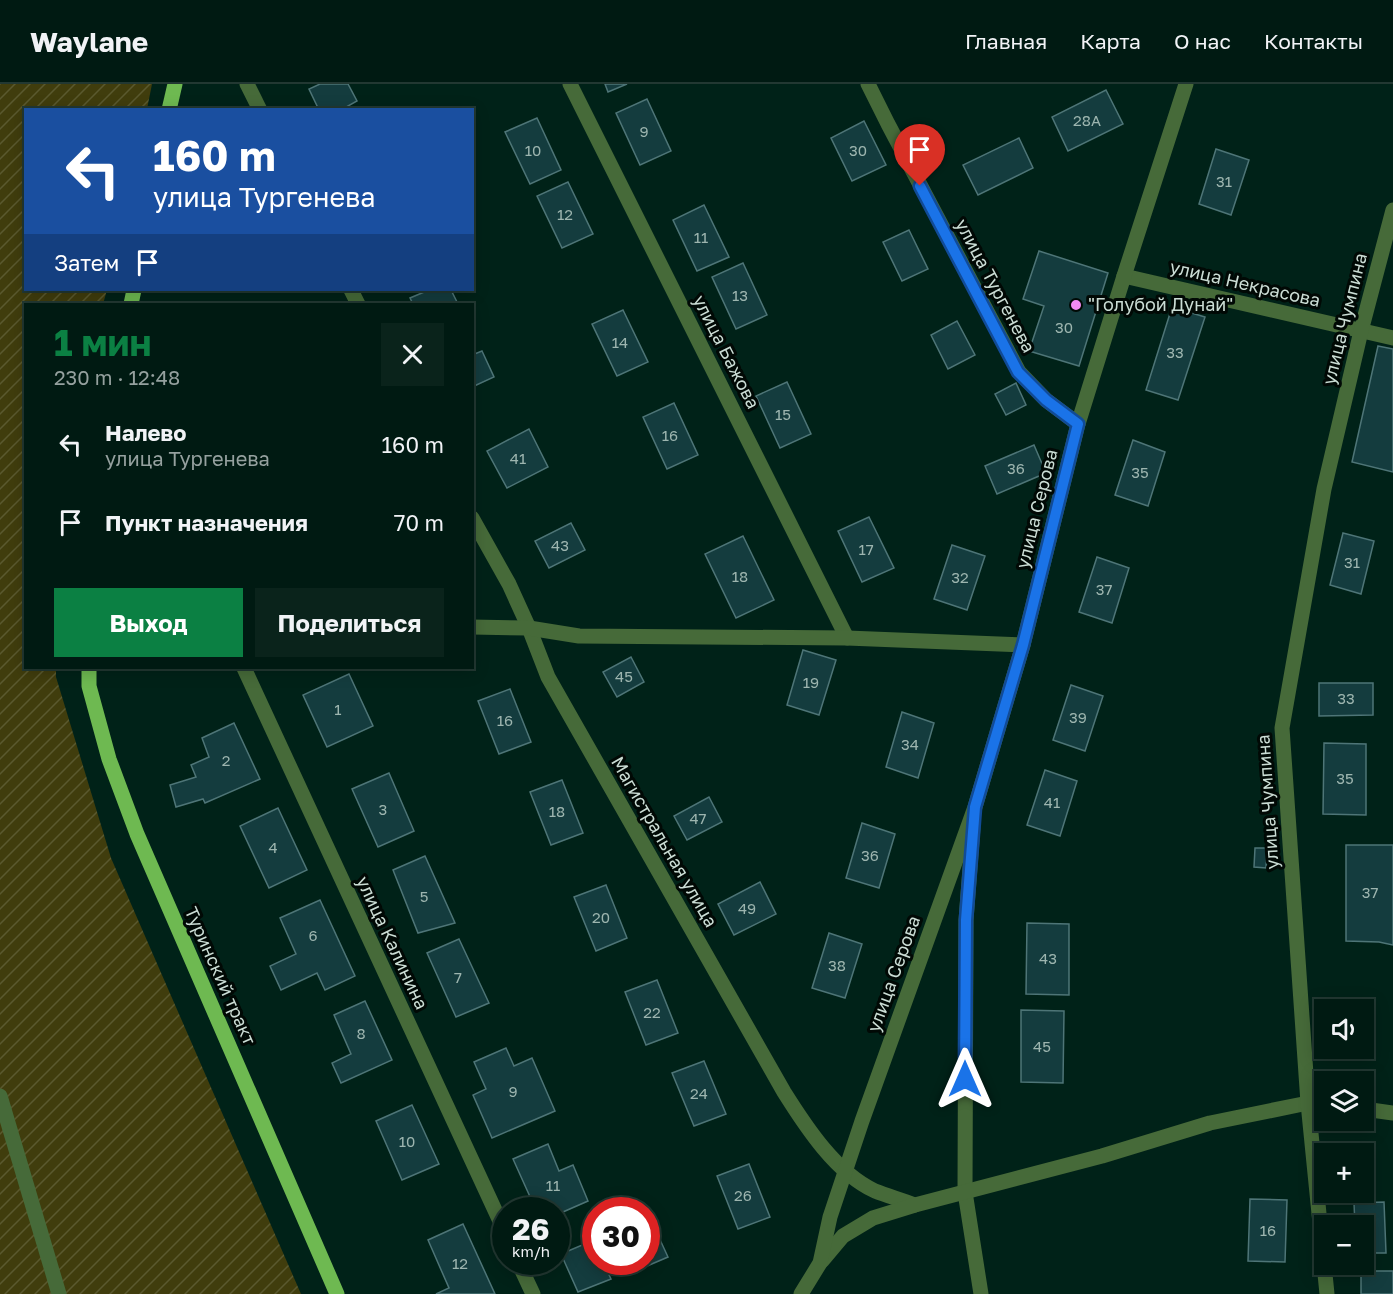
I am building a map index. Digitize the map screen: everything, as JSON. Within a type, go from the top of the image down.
[{"type":"main road","points":[[170,108],[174,84]]},
{"type":"main road","name":"Туринский тракт","points":[[89,669],[89,687],[109,759],[136,834],[337,1294]]},
{"type":"street","points":[[248,84],[259,108]]},
{"type":"street","name":"улица Бажова","points":[[570,84],[847,638]]},
{"type":"street","name":"улица Тургенева","points":[[868,84],[1018,372],[1046,400],[1078,424]]},
{"type":"street","name":"улица Серова","points":[[820,1263],[830,1217],[845,1171],[975,807],[1023,645],[1078,424],[1186,84]]},
{"type":"street","name":"улица Чумпина","points":[[1327,1294],[1308,1103],[1282,728],[1324,489],[1361,331],[1393,210]]},
{"type":"street","name":"улица Некрасова","points":[[1124,276],[1393,338]]},
{"type":"street","name":"Магистральная улица","points":[[474,522],[529,628],[548,677],[784,1092],[812,1135],[845,1171],[873,1190],[915,1205]]},
{"type":"street","points":[[474,627],[529,628],[579,636],[847,638],[1023,645]]},
{"type":"street","name":"улица Калинина","points":[[244,669],[492,1204]]},
{"type":"street","name":"улица Серова","points":[[975,807],[966,920],[965,1192],[981,1294]]},
{"type":"street","points":[[0,1095],[60,1294]]},
{"type":"street","points":[[801,1294],[820,1263],[843,1236],[873,1218],[1102,1156],[1210,1123],[1308,1103],[1314,1104]]},
{"type":"street","points":[[1374,1110],[1393,1113]]},
{"type":"street","points":[[524,1275],[533,1294]]},
{"type":"shaded area","points":[[0,84],[152,84],[147,108],[24,108],[24,291],[107,291],[103,303],[24,303],[24,669],[56,669],[56,677],[111,858],[301,1294],[0,1294]]},
{"type":"building","points":[[320,84],[348,84],[357,101],[345,108],[318,108],[309,89]]},
{"type":"building","points":[[605,84],[627,84],[608,92]]},
{"type":"building","points":[[1106,90],[1123,124],[1068,151],[1052,117]]},
{"type":"building","points":[[647,99],[671,151],[640,165],[616,113]]},
{"type":"building","points":[[537,118],[561,170],[530,184],[505,132]]},
{"type":"building","points":[[864,121],[886,165],[852,181],[831,138]]},
{"type":"building","points":[[1019,138],[1033,168],[978,195],[963,165]]},
{"type":"building","points":[[1216,149],[1249,160],[1231,215],[1199,204]]},
{"type":"building","points":[[568,182],[593,234],[562,248],[537,196]]},
{"type":"building","points":[[704,205],[729,257],[697,271],[673,220]]},
{"type":"building","points":[[909,230],[928,269],[902,281],[883,242]]},
{"type":"building","points":[[1039,251],[1108,273],[1079,366],[1029,351],[1044,306],[1023,299]]},
{"type":"building","points":[[743,263],[767,315],[736,329],[712,277]]},
{"type":"building","points":[[427,291],[452,291],[458,303],[412,303],[410,298]]},
{"type":"building","points":[[1172,307],[1205,317],[1178,400],[1146,390]]},
{"type":"building","points":[[623,310],[648,362],[617,376],[592,324]]},
{"type":"building","points":[[957,321],[975,355],[948,369],[931,335]]},
{"type":"building","points":[[1378,346],[1393,349],[1393,472],[1352,462]]},
{"type":"building","points":[[482,351],[494,377],[474,386],[474,354]]},
{"type":"building","points":[[787,382],[811,434],[780,448],[756,396]]},
{"type":"building","points":[[1016,383],[1026,405],[1006,415],[995,394]]},
{"type":"building","points":[[674,403],[698,455],[667,469],[643,417]]},
{"type":"building","points":[[529,429],[548,467],[507,488],[487,451]]},
{"type":"building","points":[[1133,440],[1165,452],[1148,506],[1115,495]]},
{"type":"building","points":[[1034,445],[1046,473],[997,494],[985,466]]},
{"type":"building","points":[[869,517],[894,568],[862,582],[838,531]]},
{"type":"building","points":[[571,523],[585,550],[549,568],[535,541]]},
{"type":"building","points":[[1343,533],[1374,541],[1361,594],[1330,585]]},
{"type":"building","points":[[743,536],[774,600],[736,618],[705,554]]},
{"type":"building","points":[[952,545],[985,556],[967,610],[934,599]]},
{"type":"building","points":[[1097,557],[1129,568],[1112,623],[1079,612]]},
{"type":"building","points":[[803,650],[836,660],[819,715],[787,705]]},
{"type":"building","points":[[631,657],[644,682],[617,697],[603,672]]},
{"type":"building","points":[[349,674],[373,726],[327,747],[303,695]]},
{"type":"building","points":[[1319,683],[1373,683],[1373,715],[1319,716]]},
{"type":"building","points":[[1071,685],[1103,696],[1085,751],[1053,740]]},
{"type":"building","points":[[510,689],[531,742],[499,754],[478,701]]},
{"type":"building","points":[[902,712],[934,723],[918,778],[886,767]]},
{"type":"building","points":[[234,723],[260,779],[205,803],[203,799],[176,807],[170,785],[196,777],[191,765],[209,757],[202,738]]},
{"type":"building","points":[[1324,743],[1366,744],[1366,815],[1323,814]]},
{"type":"building","points":[[1045,770],[1077,781],[1060,836],[1027,825]]},
{"type":"building","points":[[389,773],[414,831],[378,847],[352,789]]},
{"type":"building","points":[[562,780],[583,833],[551,845],[530,792]]},
{"type":"building","points":[[709,797],[722,822],[687,840],[674,816]]},
{"type":"building","points":[[278,808],[307,870],[269,888],[240,826]]},
{"type":"building","points":[[862,823],[895,834],[879,888],[846,878]]},
{"type":"building","points":[[1346,845],[1393,845],[1393,945],[1379,942],[1346,941]]},
{"type":"building","points":[[1255,848],[1267,848],[1266,868],[1254,867]]},
{"type":"building","points":[[425,856],[455,923],[418,933],[393,870]]},
{"type":"building","points":[[760,882],[776,914],[734,935],[718,904]]},
{"type":"building","points":[[606,885],[627,938],[596,951],[574,897]]},
{"type":"building","points":[[320,900],[355,976],[325,990],[317,973],[281,990],[270,966],[296,954],[280,918]]},
{"type":"building","points":[[1027,923],[1069,924],[1069,995],[1026,994]]},
{"type":"building","points":[[829,933],[862,944],[845,998],[812,988]]},
{"type":"building","points":[[459,939],[489,1003],[456,1017],[427,953]]},
{"type":"building","points":[[657,980],[678,1033],[646,1045],[625,992]]},
{"type":"building","points":[[365,1001],[392,1060],[341,1083],[332,1063],[351,1054],[334,1015]]},
{"type":"building","points":[[1021,1010],[1064,1011],[1063,1083],[1021,1082]]},
{"type":"building","points":[[506,1048],[514,1066],[532,1058],[555,1111],[492,1138],[473,1095],[486,1089],[474,1062]]},
{"type":"building","points":[[704,1061],[726,1114],[694,1126],[672,1073]]},
{"type":"building","points":[[412,1105],[439,1164],[402,1180],[376,1121]]},
{"type":"building","points":[[548,1144],[559,1171],[573,1165],[586,1197],[582,1197],[582,1204],[570,1209],[570,1197],[530,1197],[513,1159]]},
{"type":"building","points":[[749,1164],[770,1217],[738,1229],[717,1176]]},
{"type":"building","points":[[1250,1199],[1287,1200],[1285,1262],[1248,1261]]},
{"type":"building","points":[[1384,1202],[1386,1253],[1374,1253],[1374,1215],[1355,1215],[1354,1203]]},
{"type":"building","points":[[463,1224],[495,1294],[436,1294],[449,1288],[428,1240]]},
{"type":"building","points":[[660,1240],[668,1257],[660,1260]]},
{"type":"building","points":[[582,1245],[582,1275],[609,1275],[611,1279],[578,1292],[570,1274],[570,1250]]},
{"type":"building","points":[[1374,1271],[1393,1271],[1393,1294],[1361,1294],[1361,1275],[1374,1275]]},
{"type":"place","name":"\"Голубой Дунай\"","points":[[1076,305]]},
{"type":"route","points":[[920,186],[1018,372],[1046,400],[1078,424],[1023,645],[975,807],[966,920],[965,1079]]}]
